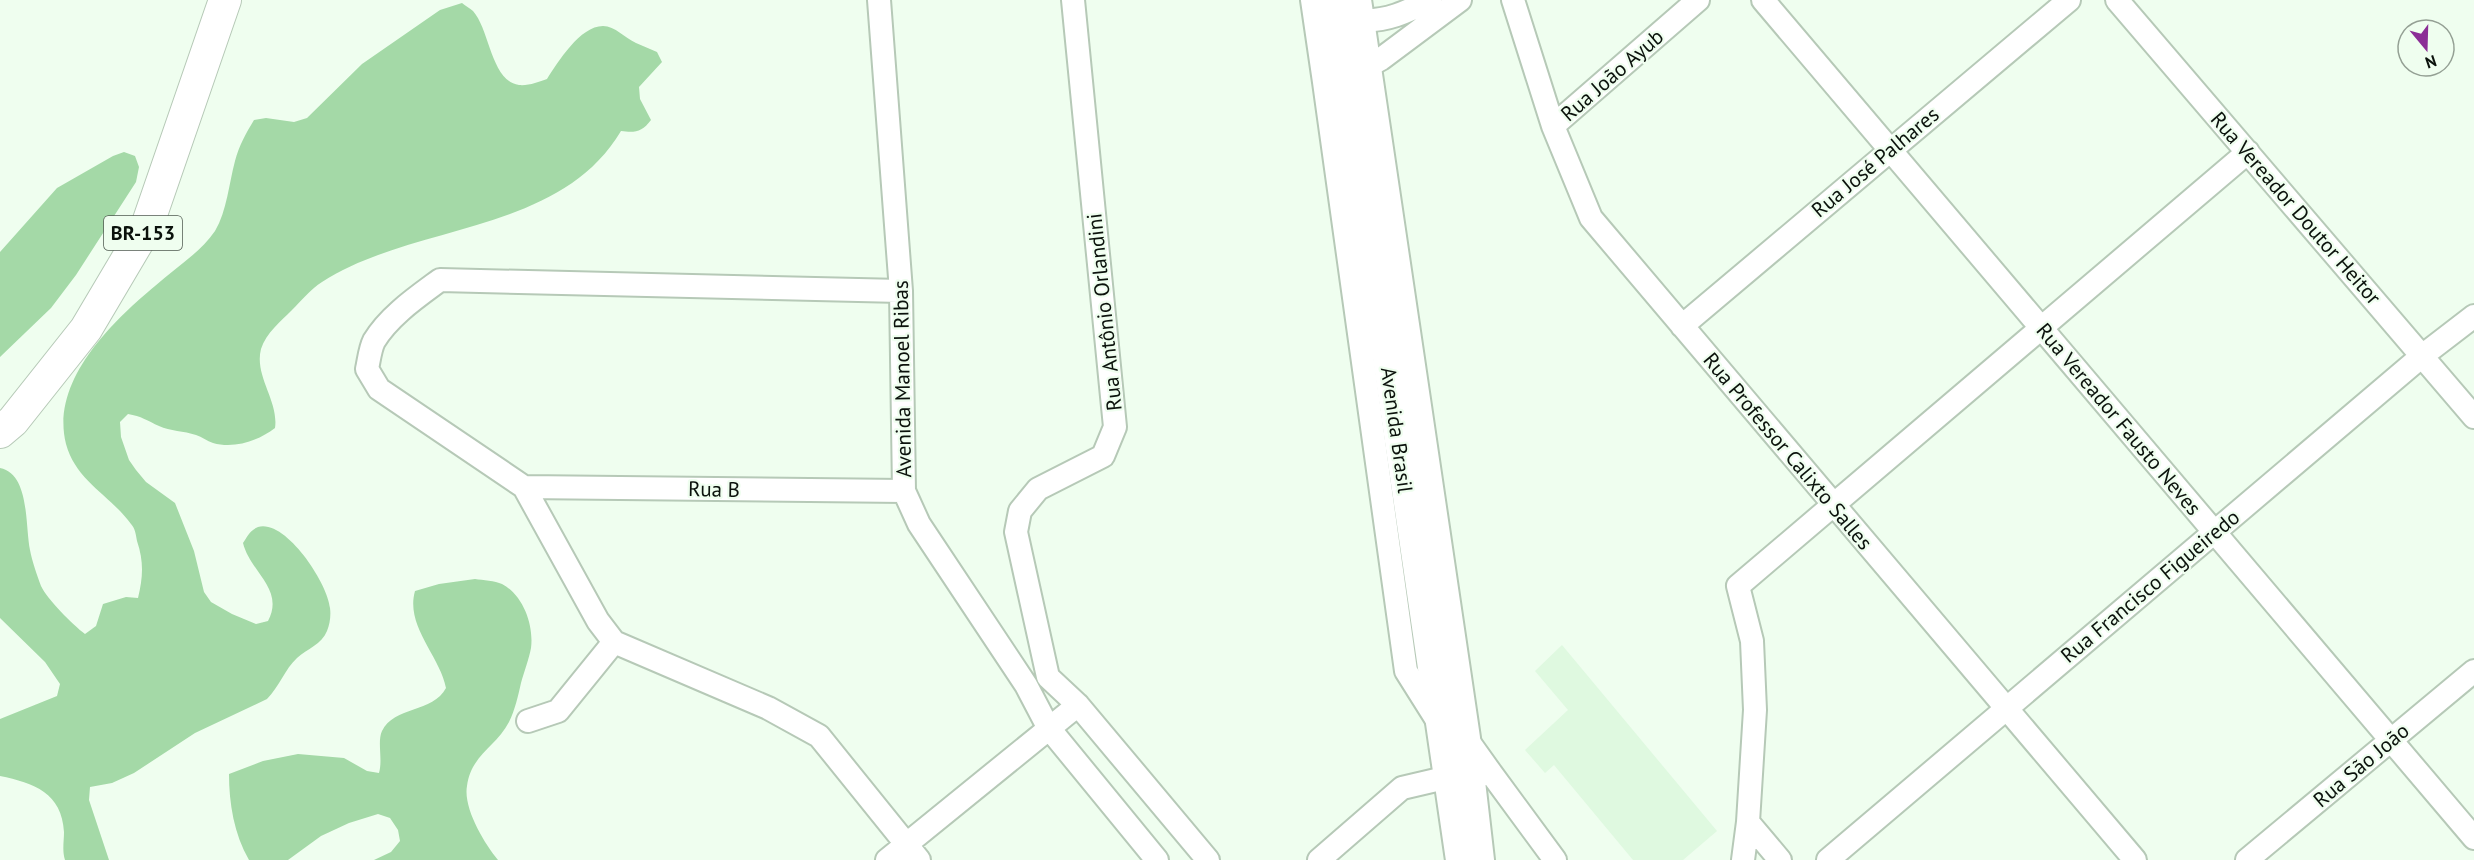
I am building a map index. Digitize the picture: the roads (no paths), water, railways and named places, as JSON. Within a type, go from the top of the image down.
[{"type":"highway","name":"BR-153","points":[[0,432],[13,421],[86,329],[147,226],[225,0]]},
{"type":"main road","name":"Avenida Brasil","points":[[1330,0],[1344,74],[1364,119],[1466,738],[1480,860]]},
{"type":"main road","name":"Avenida Brasil","points":[[1344,74],[1358,10]]},
{"type":"main road","name":"Avenida Brasil","points":[[1364,119],[1440,725],[1470,776],[1460,860]]},
{"type":"street","name":"Avenida Manoel Ribas","points":[[879,0],[901,291],[904,491],[919,524],[1026,685],[1048,728],[1156,860]]},
{"type":"street","name":"Rua Antônio Orlandini","points":[[1048,677],[1016,532],[1020,511],[1038,489],[1103,456],[1115,427],[1073,0]]},
{"type":"street","points":[[1312,0],[1344,74],[1406,671],[1440,725],[1466,738]]},
{"type":"street","points":[[1358,10],[1373,21],[1400,15],[1430,0]]},
{"type":"street","points":[[1344,74],[1461,0]]},
{"type":"street","name":"Rua Professor Calixto Salles","points":[[1514,0],[1553,126],[1591,218],[2135,860]]},
{"type":"street","name":"Rua João Ayub","points":[[1553,126],[1698,0]]},
{"type":"street","name":"Rua Vereador Fausto Neves","points":[[1763,0],[2474,838]]},
{"type":"street","name":"Rua José Palhares","points":[[1683,326],[1889,149],[2069,0]]},
{"type":"street","name":"Rua Vereador Doutor Heitor","points":[[2117,0],[2474,417]]},
{"type":"street","points":[[1743,860],[1748,822],[1755,710],[1752,641],[1738,586],[2248,152]]},
{"type":"street","points":[[901,291],[440,280],[413,300],[386,326],[373,343],[367,369],[379,389],[524,487],[598,621],[614,642],[768,708],[819,736],[913,852]]},
{"type":"street","name":"Rua Francisco Figueiredo","points":[[1828,860],[2422,356],[2474,316]]},
{"type":"street","name":"Rua B","points":[[524,487],[904,491]]},
{"type":"street","points":[[528,721],[558,711],[614,642]]},
{"type":"street","name":"Rua São João","points":[[2247,860],[2474,671]]},
{"type":"street","points":[[1026,685],[1048,677],[1077,705],[1208,860]]},
{"type":"street","points":[[887,860],[913,852],[1048,728],[1077,705]]},
{"type":"street","points":[[1319,860],[1402,788],[1470,776],[1555,860]]},
{"type":"street","points":[[1748,822],[1780,860]]}]
